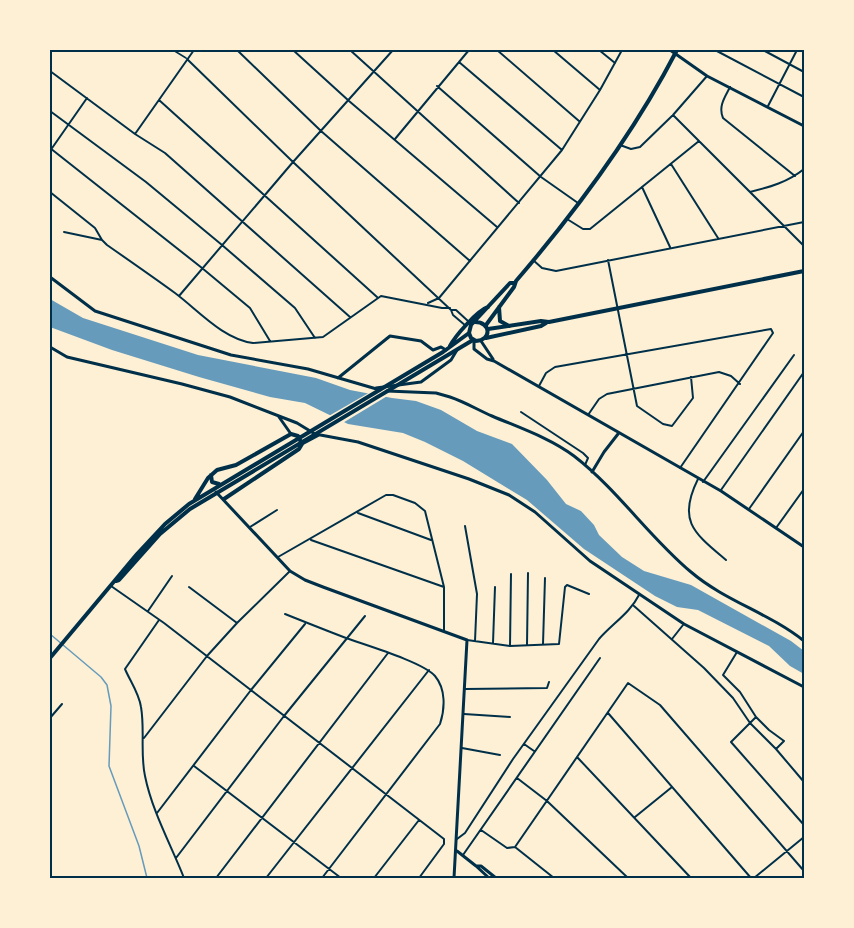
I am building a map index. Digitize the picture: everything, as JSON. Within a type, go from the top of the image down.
[{"type":"main road","points":[[483,339],[499,305],[514,287],[514,283],[579,204],[620,145],[676,52]]},
{"type":"main road","points":[[470,324],[481,322],[487,327],[546,322],[804,271]]},
{"type":"main road","points":[[447,350],[453,340],[489,307],[510,283],[514,283]]},
{"type":"main road","points":[[499,305],[500,321],[509,326]]},
{"type":"main road","points":[[50,658],[155,533],[195,499],[474,340],[541,326],[546,322]]},
{"type":"main road","points":[[470,324],[469,333],[474,340]]},
{"type":"main road","points":[[115,581],[119,580],[168,526],[226,483],[447,350],[469,333]]},
{"type":"main road","points":[[195,499],[214,472],[239,464],[291,434],[297,435],[302,444],[297,451],[224,499]]},
{"type":"main road","points":[[214,472],[211,481],[219,484]]},
{"type":"main road","points":[[216,492],[232,493]]},
{"type":"street","points":[[135,134],[194,50]]},
{"type":"street","points":[[237,50],[321,132],[470,261]]},
{"type":"street","points":[[293,50],[349,101],[498,227]]},
{"type":"street","points":[[350,50],[519,203]]},
{"type":"street","points":[[180,296],[293,162],[393,50]]},
{"type":"street","points":[[395,139],[469,50]]},
{"type":"street","points":[[497,50],[580,122]]},
{"type":"street","points":[[553,50],[600,90]]},
{"type":"street","points":[[599,50],[615,63]]},
{"type":"street","points":[[425,304],[439,298],[542,177],[580,122],[622,50]]},
{"type":"street","points":[[669,50],[676,52],[707,76],[804,126]]},
{"type":"street","points":[[715,50],[804,97]]},
{"type":"street","points":[[764,50],[804,72]]},
{"type":"street","points":[[768,106],[797,50]]},
{"type":"street","points":[[187,59],[293,162],[451,309]]},
{"type":"street","points":[[459,62],[562,150]]},
{"type":"street","points":[[50,71],[135,134],[165,153],[350,317]]},
{"type":"street","points":[[620,145],[631,149],[640,147],[673,115],[707,76]]},
{"type":"street","points":[[437,86],[542,177],[579,204]]},
{"type":"street","points":[[730,87],[720,111],[723,118],[795,176]]},
{"type":"street","points":[[87,98],[50,149],[202,268],[252,311],[270,341]]},
{"type":"street","points":[[159,100],[377,297]]},
{"type":"street","points":[[50,111],[146,182],[222,245],[294,308],[315,338]]},
{"type":"street","points":[[673,115],[804,246]]},
{"type":"street","points":[[567,219],[583,230],[590,229],[699,141]]},
{"type":"street","points":[[671,164],[718,238]]},
{"type":"street","points":[[750,192],[774,186],[804,169]]},
{"type":"street","points":[[642,187],[670,247]]},
{"type":"street","points":[[50,192],[95,228],[102,240]]},
{"type":"street","points":[[533,260],[542,268],[555,271],[804,222]]},
{"type":"street","points":[[64,232],[102,240],[180,296],[230,336],[253,343],[315,338],[330,333],[377,297],[456,310],[470,324]]},
{"type":"street","points":[[608,260],[637,406],[663,424],[672,426],[693,398],[691,377]]},
{"type":"street","points":[[50,277],[95,311],[231,356],[302,368],[394,392],[436,393],[460,401],[552,443],[585,465],[689,571],[729,597],[766,615],[804,641]]},
{"type":"street","points":[[539,386],[550,369],[763,328],[771,329],[773,333],[740,384],[680,468]]},
{"type":"street","points":[[338,378],[390,336],[423,342],[433,350],[441,347],[447,350]]},
{"type":"street","points":[[483,339],[494,361]]},
{"type":"street","points":[[474,340],[474,349],[487,359],[539,386],[618,434],[721,491],[804,547]]},
{"type":"street","points":[[50,347],[68,357],[230,397],[320,435],[358,442],[399,455],[515,498],[535,512],[590,561],[684,624],[804,687]]},
{"type":"street","points":[[373,388],[411,384],[424,380],[452,360],[457,350]]},
{"type":"street","points":[[704,483],[794,355]]},
{"type":"street","points":[[588,415],[603,396],[634,388],[719,372],[731,376],[740,384]]},
{"type":"street","points":[[721,491],[804,372]]},
{"type":"street","points":[[394,392],[397,384]]},
{"type":"street","points":[[521,412],[583,453],[588,458],[585,465]]},
{"type":"street","points":[[278,416],[291,434]]},
{"type":"street","points":[[749,509],[804,431]]},
{"type":"street","points":[[592,472],[618,434]]},
{"type":"street","points":[[302,444],[320,435]]},
{"type":"street","points":[[698,479],[692,490],[687,513],[692,526],[706,544],[726,560]]},
{"type":"street","points":[[776,528],[804,489]]},
{"type":"street","points":[[216,492],[290,571],[305,580],[467,640],[510,646],[559,644],[566,586],[589,594]]},
{"type":"street","points":[[278,557],[386,495],[415,503],[424,511],[444,587],[444,631]]},
{"type":"street","points":[[250,527],[277,510]]},
{"type":"street","points":[[357,513],[431,540]]},
{"type":"street","points":[[465,526],[477,594],[475,641]]},
{"type":"street","points":[[310,539],[444,587]]},
{"type":"street","points":[[144,738],[207,656],[290,571]]},
{"type":"street","points":[[527,645],[528,573]]},
{"type":"street","points":[[510,646],[511,574]]},
{"type":"street","points":[[147,611],[172,576]]},
{"type":"street","points":[[543,644],[545,578]]},
{"type":"street","points":[[111,586],[207,656],[444,839],[444,844],[419,879]]},
{"type":"street","points":[[493,643],[495,586]]},
{"type":"street","points":[[189,587],[237,623]]},
{"type":"street","points":[[457,839],[465,832],[599,639],[634,606],[640,593]]},
{"type":"street","points":[[634,606],[733,698],[750,723],[804,782]]},
{"type":"street","points":[[285,614],[388,652],[429,670],[440,684],[444,704],[440,724],[322,879]]},
{"type":"street","points":[[176,858],[284,716],[365,616]]},
{"type":"street","points":[[159,620],[126,666],[140,702],[144,738],[144,774],[184,879]]},
{"type":"street","points":[[157,813],[306,622]]},
{"type":"street","points":[[672,639],[684,624]]},
{"type":"street","points":[[454,879],[467,640]]},
{"type":"street","points":[[216,879],[388,652]]},
{"type":"street","points":[[737,652],[723,675],[740,692],[756,717],[784,741],[776,749]]},
{"type":"street","points":[[462,855],[600,658]]},
{"type":"street","points":[[266,879],[429,670]]},
{"type":"street","points":[[465,689],[547,688],[549,682]]},
{"type":"street","points":[[515,847],[628,683],[660,705],[804,871]]},
{"type":"street","points":[[50,718],[62,704]]},
{"type":"street","points":[[608,712],[752,879],[804,837]]},
{"type":"street","points":[[464,714],[510,717]]},
{"type":"street","points":[[756,717],[731,742],[804,825]]},
{"type":"street","points":[[524,744],[534,752]]},
{"type":"street","points":[[462,748],[500,755]]},
{"type":"street","points":[[577,757],[692,879]]},
{"type":"street","points":[[194,766],[341,879]]},
{"type":"street","points":[[516,778],[547,801],[628,879]]},
{"type":"street","points":[[635,817],[672,787]]},
{"type":"street","points":[[374,879],[419,820]]},
{"type":"street","points":[[481,830],[507,848],[515,847],[554,879]]},
{"type":"street","points":[[457,852],[489,879]]},
{"type":"street","points":[[476,866],[481,866],[495,879]]},
{"type":"lane","points":[[173,50],[187,59]]},
{"type":"water","points":[[50,299],[83,318],[198,355],[316,378],[350,390],[416,401],[441,410],[477,431],[512,444],[547,480],[566,504],[581,511],[594,525],[599,535],[622,557],[644,571],[691,585],[791,641],[804,651],[804,674],[790,666],[769,646],[698,610],[677,607],[655,596],[584,549],[527,500],[463,461],[425,442],[403,433],[348,424],[305,403],[270,397],[199,377],[112,350],[50,327]]},
{"type":"pier","points":[[372,391],[389,395],[341,424],[327,417]]},
{"type":"waterway","points":[[50,634],[101,677],[107,685],[111,706],[109,766],[139,846],[147,878]]}]
